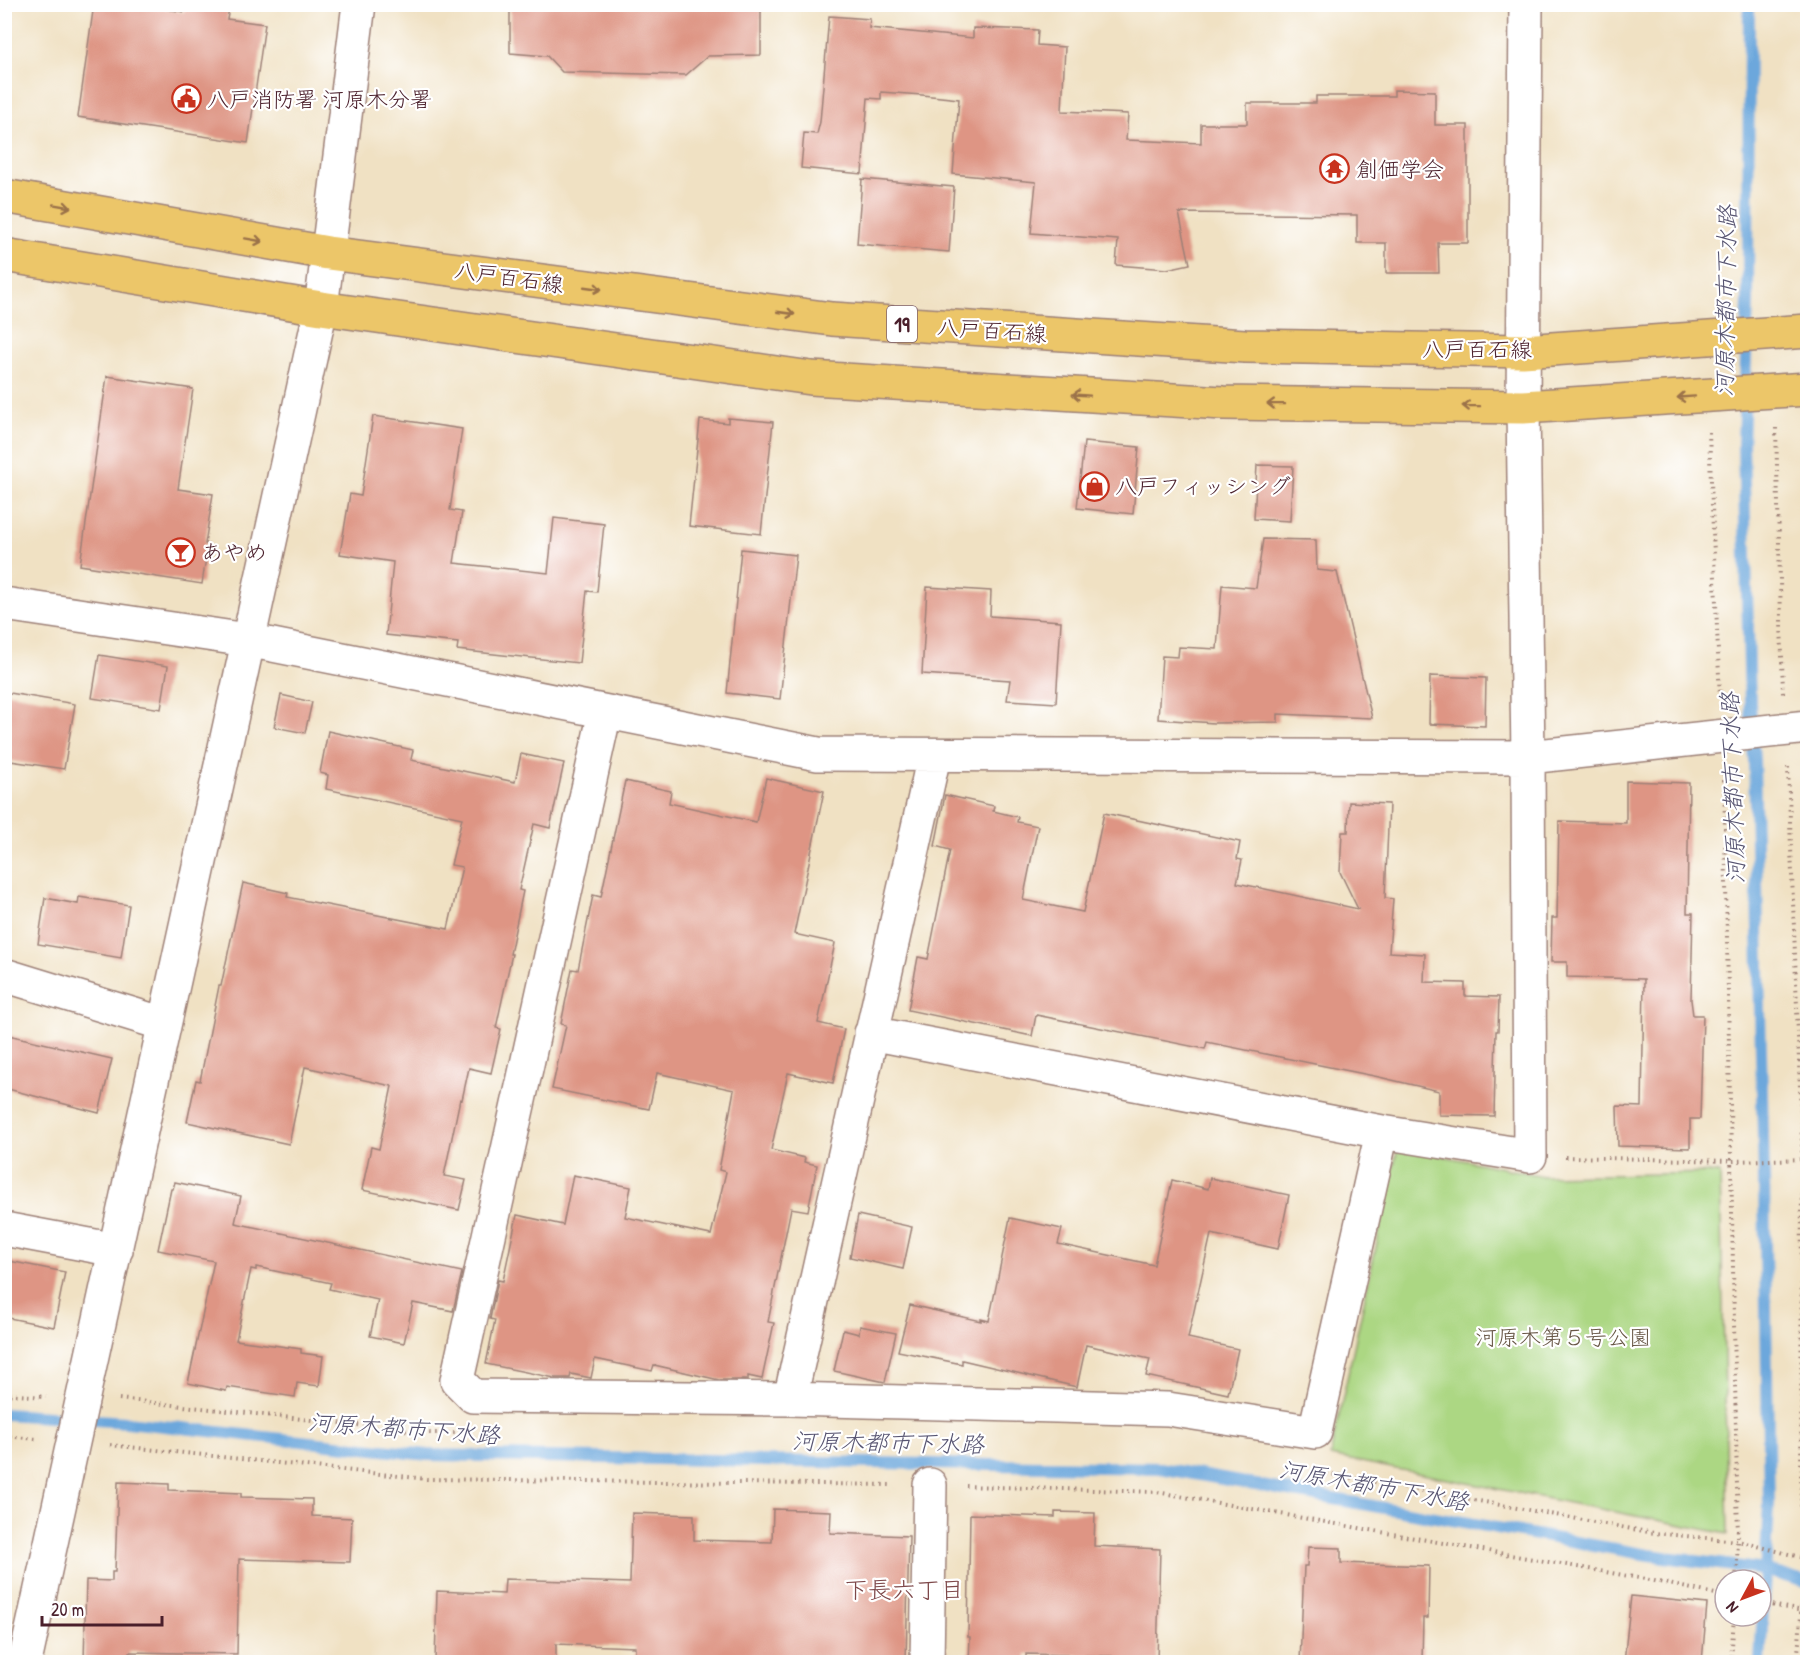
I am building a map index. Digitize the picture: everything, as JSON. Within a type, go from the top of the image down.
[{"type":"main road","name":"八戸百石線","points":[[4,196],[328,253],[832,319],[1245,346],[1523,351],[1808,331]]},
{"type":"main road","points":[[4,255],[321,308],[811,378],[1223,404],[1523,407],[1808,389]]},
{"type":"street","points":[[25,1662],[71,1443],[116,1250],[321,308],[359,4]]},
{"type":"street","points":[[871,1033],[1382,1132],[1530,1156],[1523,407],[1527,4]]},
{"type":"street","points":[[4,604],[247,640],[818,754],[1528,757],[1789,729]]},
{"type":"street","points":[[605,712],[457,1380],[473,1396],[790,1399],[1168,1409],[1315,1432],[1382,1132]]},
{"type":"street","points":[[790,1399],[934,756]]},
{"type":"street","points":[[4,975],[164,1024]]},
{"type":"street","points":[[4,1229],[116,1250]]},
{"type":"street","points":[[927,1662],[930,1485]]},
{"type":"path","points":[[1776,422],[1789,729],[1801,1160],[1801,1505],[1806,1558],[1805,1612],[1797,1662]]},
{"type":"path","points":[[1709,426],[1723,736],[1738,1541],[1737,1568]]},
{"type":"path","points":[[1530,1156],[1731,1161],[1808,1159]]},
{"type":"path","points":[[4,1394],[129,1400],[430,1433],[466,1434]]},
{"type":"path","points":[[4,1436],[125,1446],[427,1479],[930,1485],[1157,1492],[1646,1579],[1713,1593]]},
{"type":"path","points":[[1305,1469],[1654,1533],[1738,1541],[1806,1558]]},
{"type":"path","points":[[1773,1605],[1805,1612]]},
{"type":"path","points":[[1731,1662],[1733,1628]]},
{"type":"green space","name":"河原木第５号公園","points":[[1398,1147],[1543,1176],[1720,1173],[1728,1534],[1330,1456]]},
{"type":"building","points":[[94,4],[134,4],[184,12],[185,4],[230,4],[227,19],[265,24],[248,143],[78,117]]},
{"type":"building","points":[[510,4],[761,4],[761,55],[708,56],[686,75],[562,72],[547,56],[510,53]]},
{"type":"building","points":[[829,16],[870,19],[869,28],[973,38],[973,28],[1038,30],[1037,45],[1065,47],[1062,111],[1128,114],[1126,140],[1201,143],[1201,124],[1247,124],[1247,103],[1316,103],[1316,96],[1394,96],[1394,90],[1435,91],[1435,125],[1468,125],[1468,243],[1438,243],[1439,273],[1386,273],[1386,243],[1357,243],[1357,215],[1179,213],[1190,264],[1167,269],[1116,265],[1118,240],[1031,233],[1036,182],[953,174],[959,99],[881,92],[881,99],[868,98],[862,174],[801,168],[804,133],[817,134],[820,122]]},
{"type":"building","points":[[862,179],[954,187],[949,252],[857,244]]},
{"type":"building","points":[[107,376],[193,389],[178,489],[213,494],[205,544],[208,544],[202,584],[80,565]]},
{"type":"building","points":[[373,416],[462,429],[450,510],[462,512],[454,563],[548,573],[554,518],[604,524],[597,592],[587,591],[579,663],[457,650],[458,643],[386,635],[393,562],[340,554],[350,494],[361,496]]},
{"type":"building","points":[[728,418],[773,422],[761,534],[689,526],[700,420],[728,423]]},
{"type":"building","points":[[1084,442],[1139,447],[1133,514],[1077,508]]},
{"type":"building","points":[[1257,465],[1293,466],[1290,521],[1254,519]]},
{"type":"building","points":[[1263,539],[1316,540],[1317,570],[1337,572],[1372,718],[1278,714],[1278,722],[1214,723],[1158,719],[1162,656],[1178,657],[1179,647],[1217,649],[1222,585],[1256,588]]},
{"type":"building","points":[[741,549],[796,555],[780,699],[727,693]]},
{"type":"building","points":[[927,587],[991,591],[990,616],[1061,621],[1056,703],[1007,700],[1010,680],[922,674]]},
{"type":"building","points":[[99,655],[168,666],[161,709],[92,698]]},
{"type":"building","points":[[1430,676],[1486,678],[1485,726],[1429,724]]},
{"type":"building","points":[[4,692],[75,704],[64,769],[4,760]]},
{"type":"building","points":[[281,695],[312,702],[305,733],[274,727]]},
{"type":"building","points":[[328,731],[413,750],[411,760],[515,782],[521,754],[564,763],[550,828],[534,824],[519,890],[523,891],[496,1028],[501,1029],[491,1073],[469,1068],[462,1100],[460,1099],[444,1176],[466,1180],[459,1210],[362,1190],[371,1147],[379,1149],[392,1086],[305,1067],[289,1144],[187,1122],[196,1080],[200,1081],[243,883],[288,893],[287,897],[448,929],[462,867],[451,865],[462,818],[326,789],[328,775],[320,773]]},
{"type":"building","points":[[766,778],[824,791],[794,934],[835,943],[818,1023],[844,1029],[833,1083],[788,1073],[771,1150],[805,1158],[804,1162],[817,1165],[808,1211],[791,1208],[768,1322],[774,1323],[762,1379],[748,1376],[748,1380],[719,1380],[654,1365],[652,1371],[595,1359],[591,1378],[571,1374],[570,1378],[555,1378],[486,1364],[495,1320],[490,1319],[498,1280],[503,1281],[517,1215],[563,1225],[573,1175],[631,1187],[625,1217],[711,1235],[726,1172],[719,1170],[734,1090],[657,1073],[649,1109],[552,1089],[566,1025],[561,1024],[572,969],[578,970],[593,895],[601,897],[625,781],[671,791],[669,803],[756,822]]},
{"type":"building","points":[[1626,781],[1689,783],[1687,913],[1693,913],[1691,1000],[1693,1015],[1703,1015],[1700,1119],[1690,1119],[1690,1148],[1618,1146],[1617,1106],[1642,1107],[1644,979],[1567,977],[1567,962],[1551,962],[1552,918],[1557,918],[1559,821],[1626,823]]},
{"type":"building","points":[[945,795],[994,806],[993,811],[1018,817],[1017,822],[1038,826],[1023,900],[1083,912],[1104,813],[1240,842],[1237,859],[1242,860],[1237,883],[1358,909],[1340,872],[1342,832],[1348,832],[1349,802],[1389,804],[1385,898],[1393,899],[1389,952],[1425,954],[1424,982],[1465,983],[1465,996],[1499,997],[1494,1116],[1439,1115],[1439,1091],[1207,1042],[1205,1049],[1036,1015],[1032,1036],[908,1010],[918,957],[928,959],[950,850],[935,846]]},
{"type":"building","points":[[79,897],[129,905],[121,958],[38,944],[45,898],[78,904]]},
{"type":"building","points":[[4,1034],[112,1059],[99,1113],[4,1088]]},
{"type":"building","points":[[1210,1178],[1289,1195],[1278,1249],[1211,1234],[1188,1338],[1238,1349],[1228,1394],[1146,1376],[1150,1359],[1086,1345],[1077,1387],[962,1360],[962,1364],[898,1351],[910,1305],[989,1321],[1010,1218],[1062,1229],[1058,1244],[1154,1265],[1172,1180],[1208,1189]]},
{"type":"building","points":[[175,1182],[241,1196],[235,1223],[462,1272],[453,1311],[413,1303],[404,1343],[370,1336],[378,1300],[329,1289],[331,1283],[256,1267],[256,1270],[251,1269],[236,1340],[301,1349],[301,1353],[323,1356],[319,1386],[297,1383],[295,1397],[227,1387],[226,1391],[188,1383],[214,1261],[158,1250],[171,1189]]},
{"type":"building","points":[[858,1215],[912,1227],[903,1269],[850,1257]]},
{"type":"building","points":[[4,1260],[65,1272],[54,1327],[4,1317]]},
{"type":"building","points":[[860,1326],[896,1333],[885,1382],[834,1371],[843,1330],[859,1334]]},
{"type":"building","points":[[118,1482],[169,1484],[169,1490],[241,1493],[241,1497],[312,1499],[312,1516],[352,1518],[350,1562],[239,1559],[237,1654],[129,1652],[129,1662],[84,1662],[86,1580],[112,1581],[112,1572],[115,1572]]},
{"type":"building","points":[[773,1509],[831,1511],[830,1533],[909,1536],[906,1662],[635,1662],[635,1647],[556,1644],[556,1662],[435,1662],[437,1591],[504,1594],[505,1579],[630,1583],[632,1513],[694,1515],[694,1540],[772,1542]]},
{"type":"building","points":[[1055,1512],[1095,1513],[1094,1546],[1160,1549],[1157,1662],[1112,1662],[1112,1656],[1026,1654],[1026,1662],[969,1662],[970,1514],[1055,1517]]},
{"type":"building","points":[[1308,1547],[1341,1548],[1341,1563],[1429,1566],[1428,1618],[1423,1618],[1422,1662],[1300,1662],[1304,1566],[1307,1566]]},
{"type":"building","points":[[1631,1596],[1707,1604],[1702,1662],[1624,1662]]},
{"type":"waterway","name":"河原木都市下水路","points":[[1749,4],[1748,300],[1743,445],[1750,704],[1754,761],[1769,1505],[1760,1662]]},
{"type":"waterway","name":"河原木都市下水路","points":[[4,1414],[127,1422],[428,1455],[1160,1468],[1649,1555],[1765,1570],[1808,1583]]},
{"type":"place","name":"八戸消防署 河原木分署","points":[[186,99]]},
{"type":"place","name":"創価学会","points":[[1335,169]]},
{"type":"place","name":"八戸フィッシング","points":[[1094,486]]},
{"type":"place","name":"あやめ","points":[[180,552]]},
{"type":"district","name":"下長六丁目","points":[[904,1589]]}]
